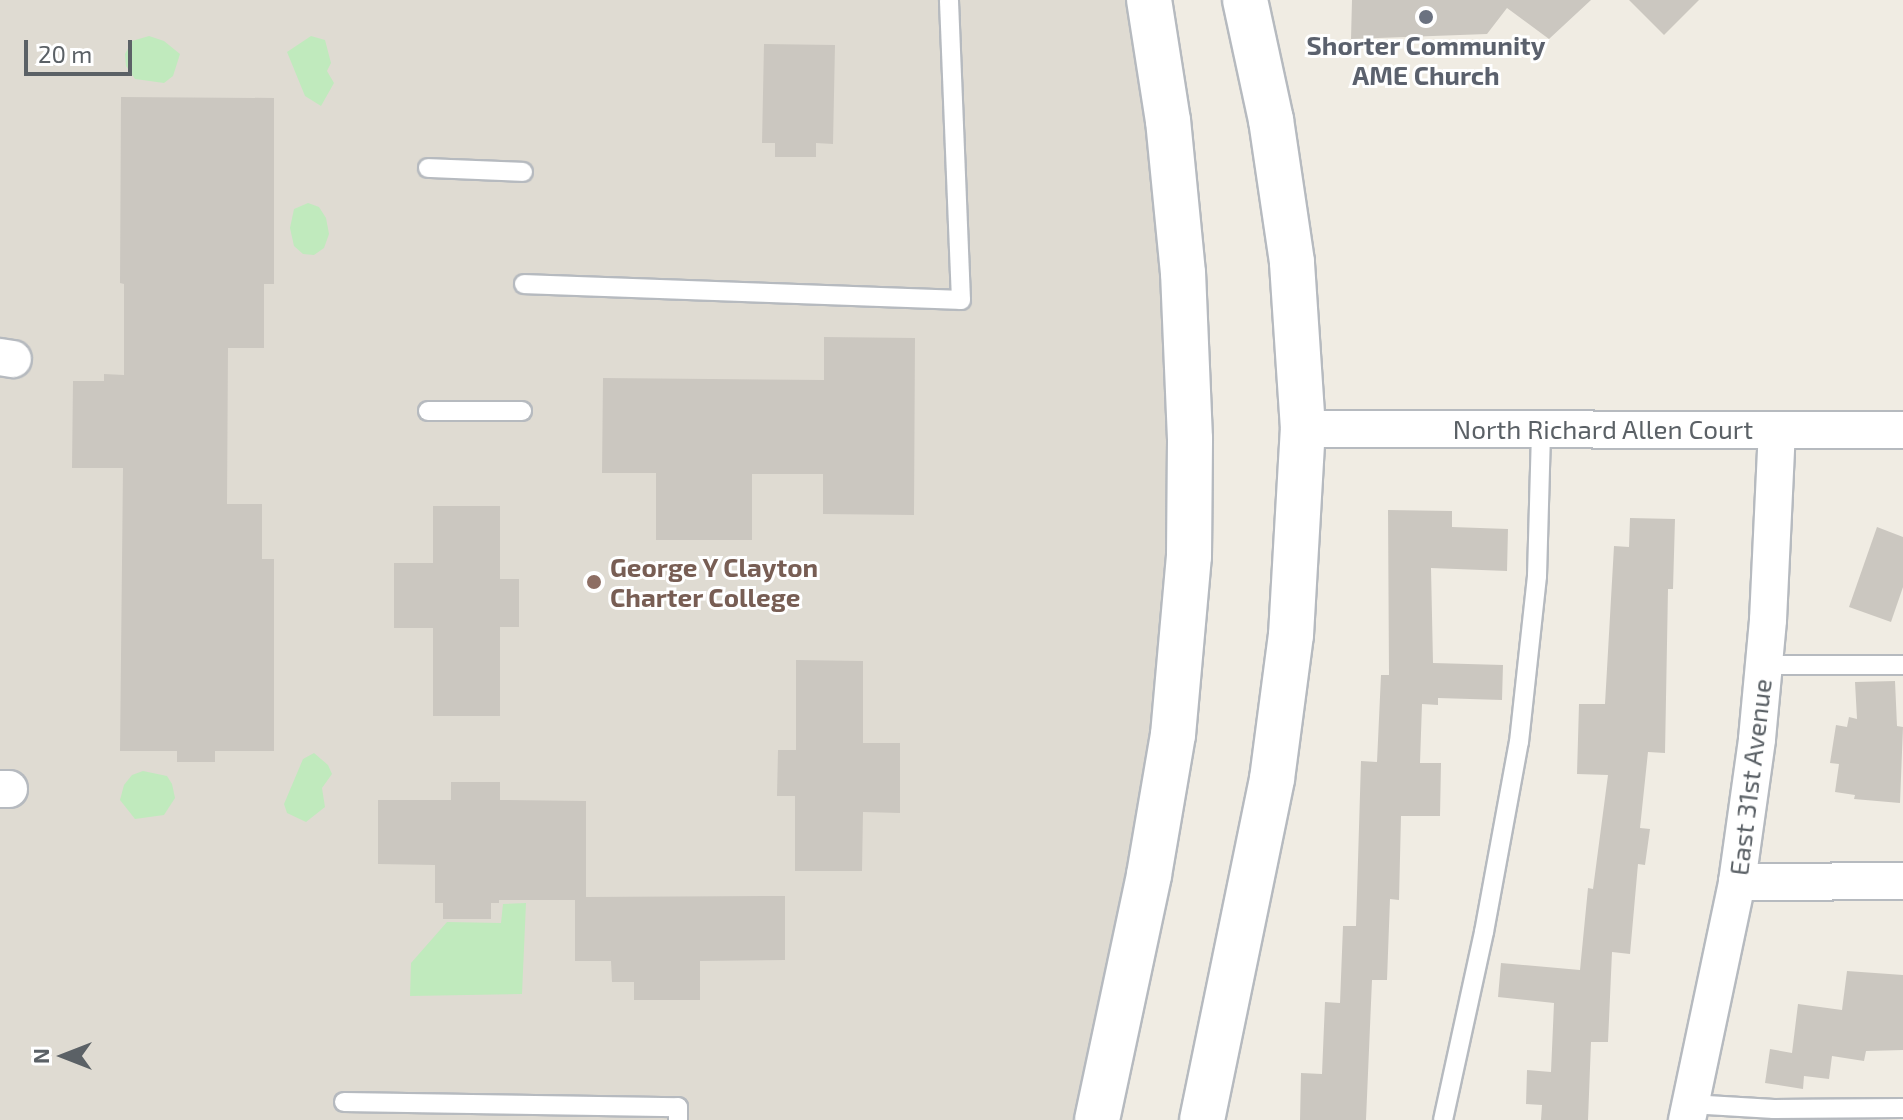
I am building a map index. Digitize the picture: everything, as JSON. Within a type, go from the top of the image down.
[{"type":"main road","points":[[1097,1120],[1149,875],[1173,735],[1189,556],[1190,439],[1183,273],[1168,121],[1149,0]]},
{"type":"main road","points":[[1202,1120],[1272,779],[1291,635],[1303,429],[1292,262],[1271,120],[1245,0]]},
{"type":"street","name":"North Richard Allen Court","points":[[1303,429],[1903,430]]},
{"type":"street","name":"East 31st Avenue","points":[[1688,1112],[1737,882],[1764,665],[1777,430]]},
{"type":"street","points":[[1737,882],[1903,881]]},
{"type":"lane","points":[[524,284],[961,300],[949,0]]},
{"type":"lane","points":[[428,168],[523,172]]},
{"type":"lane","points":[[428,411],[522,411]]},
{"type":"lane","points":[[1443,1120],[1484,932],[1519,742],[1537,576],[1541,429]]},
{"type":"lane","points":[[1764,665],[1903,665]]},
{"type":"lane","points":[[344,1102],[436,1111],[678,1107],[678,1120]]},
{"type":"lane","points":[[1688,1112],[1903,1108]]},
{"type":"shaded area","name":"George Y Clayton Charter College","points":[[0,0],[1148,0],[1190,497],[1097,1120],[0,1120]]},
{"type":"green space","points":[[149,36],[164,41],[180,54],[173,76],[164,83],[135,79],[126,66],[125,54],[132,41]]},
{"type":"green space","points":[[311,36],[325,40],[331,63],[327,71],[334,83],[321,106],[305,96],[287,52]]},
{"type":"green space","points":[[308,203],[319,207],[326,218],[329,234],[324,248],[314,255],[303,254],[294,246],[290,228],[294,209]]},
{"type":"green space","points":[[314,753],[328,765],[332,774],[322,788],[325,807],[306,822],[287,813],[284,804],[303,759]]},
{"type":"green space","points":[[143,771],[167,776],[172,784],[175,798],[164,815],[135,819],[120,800],[124,785],[132,775]]},
{"type":"green space","points":[[526,903],[522,994],[410,996],[411,963],[447,922],[501,923],[503,904]]},
{"type":"building","name":"Shorter Community AME Church","points":[[1352,0],[1591,0],[1549,39],[1507,8],[1487,34],[1351,39]]},
{"type":"building","points":[[1629,0],[1699,0],[1664,35]]},
{"type":"building","points":[[764,44],[835,45],[833,144],[816,143],[816,157],[775,157],[775,143],[762,143]]},
{"type":"building","points":[[121,97],[274,98],[274,284],[264,284],[264,348],[228,348],[227,504],[262,504],[262,559],[274,559],[274,751],[215,751],[215,762],[177,762],[177,751],[120,751],[123,468],[72,468],[73,381],[104,381],[104,374],[124,375],[124,284],[120,283]]},
{"type":"building","points":[[824,337],[915,338],[914,515],[823,514],[823,474],[752,474],[752,540],[656,540],[656,473],[602,473],[603,378],[824,380]]},
{"type":"building","points":[[433,506],[500,506],[500,579],[519,579],[519,627],[500,627],[500,716],[433,716],[433,628],[394,628],[394,563],[433,563]]},
{"type":"building","points":[[1388,510],[1452,511],[1452,527],[1508,529],[1507,571],[1431,568],[1433,663],[1503,665],[1502,700],[1438,698],[1438,705],[1422,704],[1420,763],[1441,763],[1440,816],[1401,816],[1399,900],[1390,899],[1387,980],[1372,980],[1366,1120],[1300,1120],[1301,1073],[1322,1074],[1325,1002],[1340,1003],[1343,926],[1356,926],[1361,761],[1377,762],[1381,675],[1389,675]]},
{"type":"building","points":[[1630,518],[1675,519],[1673,589],[1668,589],[1665,753],[1648,752],[1640,828],[1650,829],[1645,865],[1638,864],[1630,954],[1612,952],[1608,1042],[1591,1042],[1588,1120],[1541,1120],[1542,1105],[1526,1104],[1527,1070],[1551,1072],[1554,1003],[1498,997],[1501,963],[1580,970],[1588,888],[1593,889],[1608,775],[1577,774],[1579,704],[1605,704],[1614,546],[1629,547]]},
{"type":"building","points":[[1877,527],[1903,537],[1903,587],[1891,622],[1849,607]]},
{"type":"building","points":[[796,660],[863,661],[863,743],[900,743],[900,813],[863,812],[862,871],[795,871],[795,796],[777,796],[778,750],[796,750]]},
{"type":"building","points":[[1895,681],[1897,726],[1903,727],[1900,803],[1854,799],[1855,795],[1835,792],[1839,764],[1830,763],[1836,725],[1847,727],[1849,717],[1857,719],[1855,682]]},
{"type":"building","points":[[451,782],[500,782],[500,800],[586,801],[586,897],[785,896],[785,960],[700,961],[700,1000],[634,1000],[634,982],[612,982],[611,961],[575,961],[575,900],[499,900],[499,903],[491,903],[491,919],[443,919],[443,903],[435,903],[435,865],[378,864],[378,800],[451,800]]},
{"type":"building","points":[[1847,971],[1903,975],[1903,1050],[1866,1051],[1864,1061],[1832,1056],[1829,1079],[1804,1076],[1803,1089],[1765,1083],[1770,1049],[1792,1053],[1798,1004],[1842,1010]]},
{"type":"place","name":"Shorter Community AME Church","points":[[1426,17]]},
{"type":"place","name":"George Y Clayton Charter College","points":[[594,582]]}]
